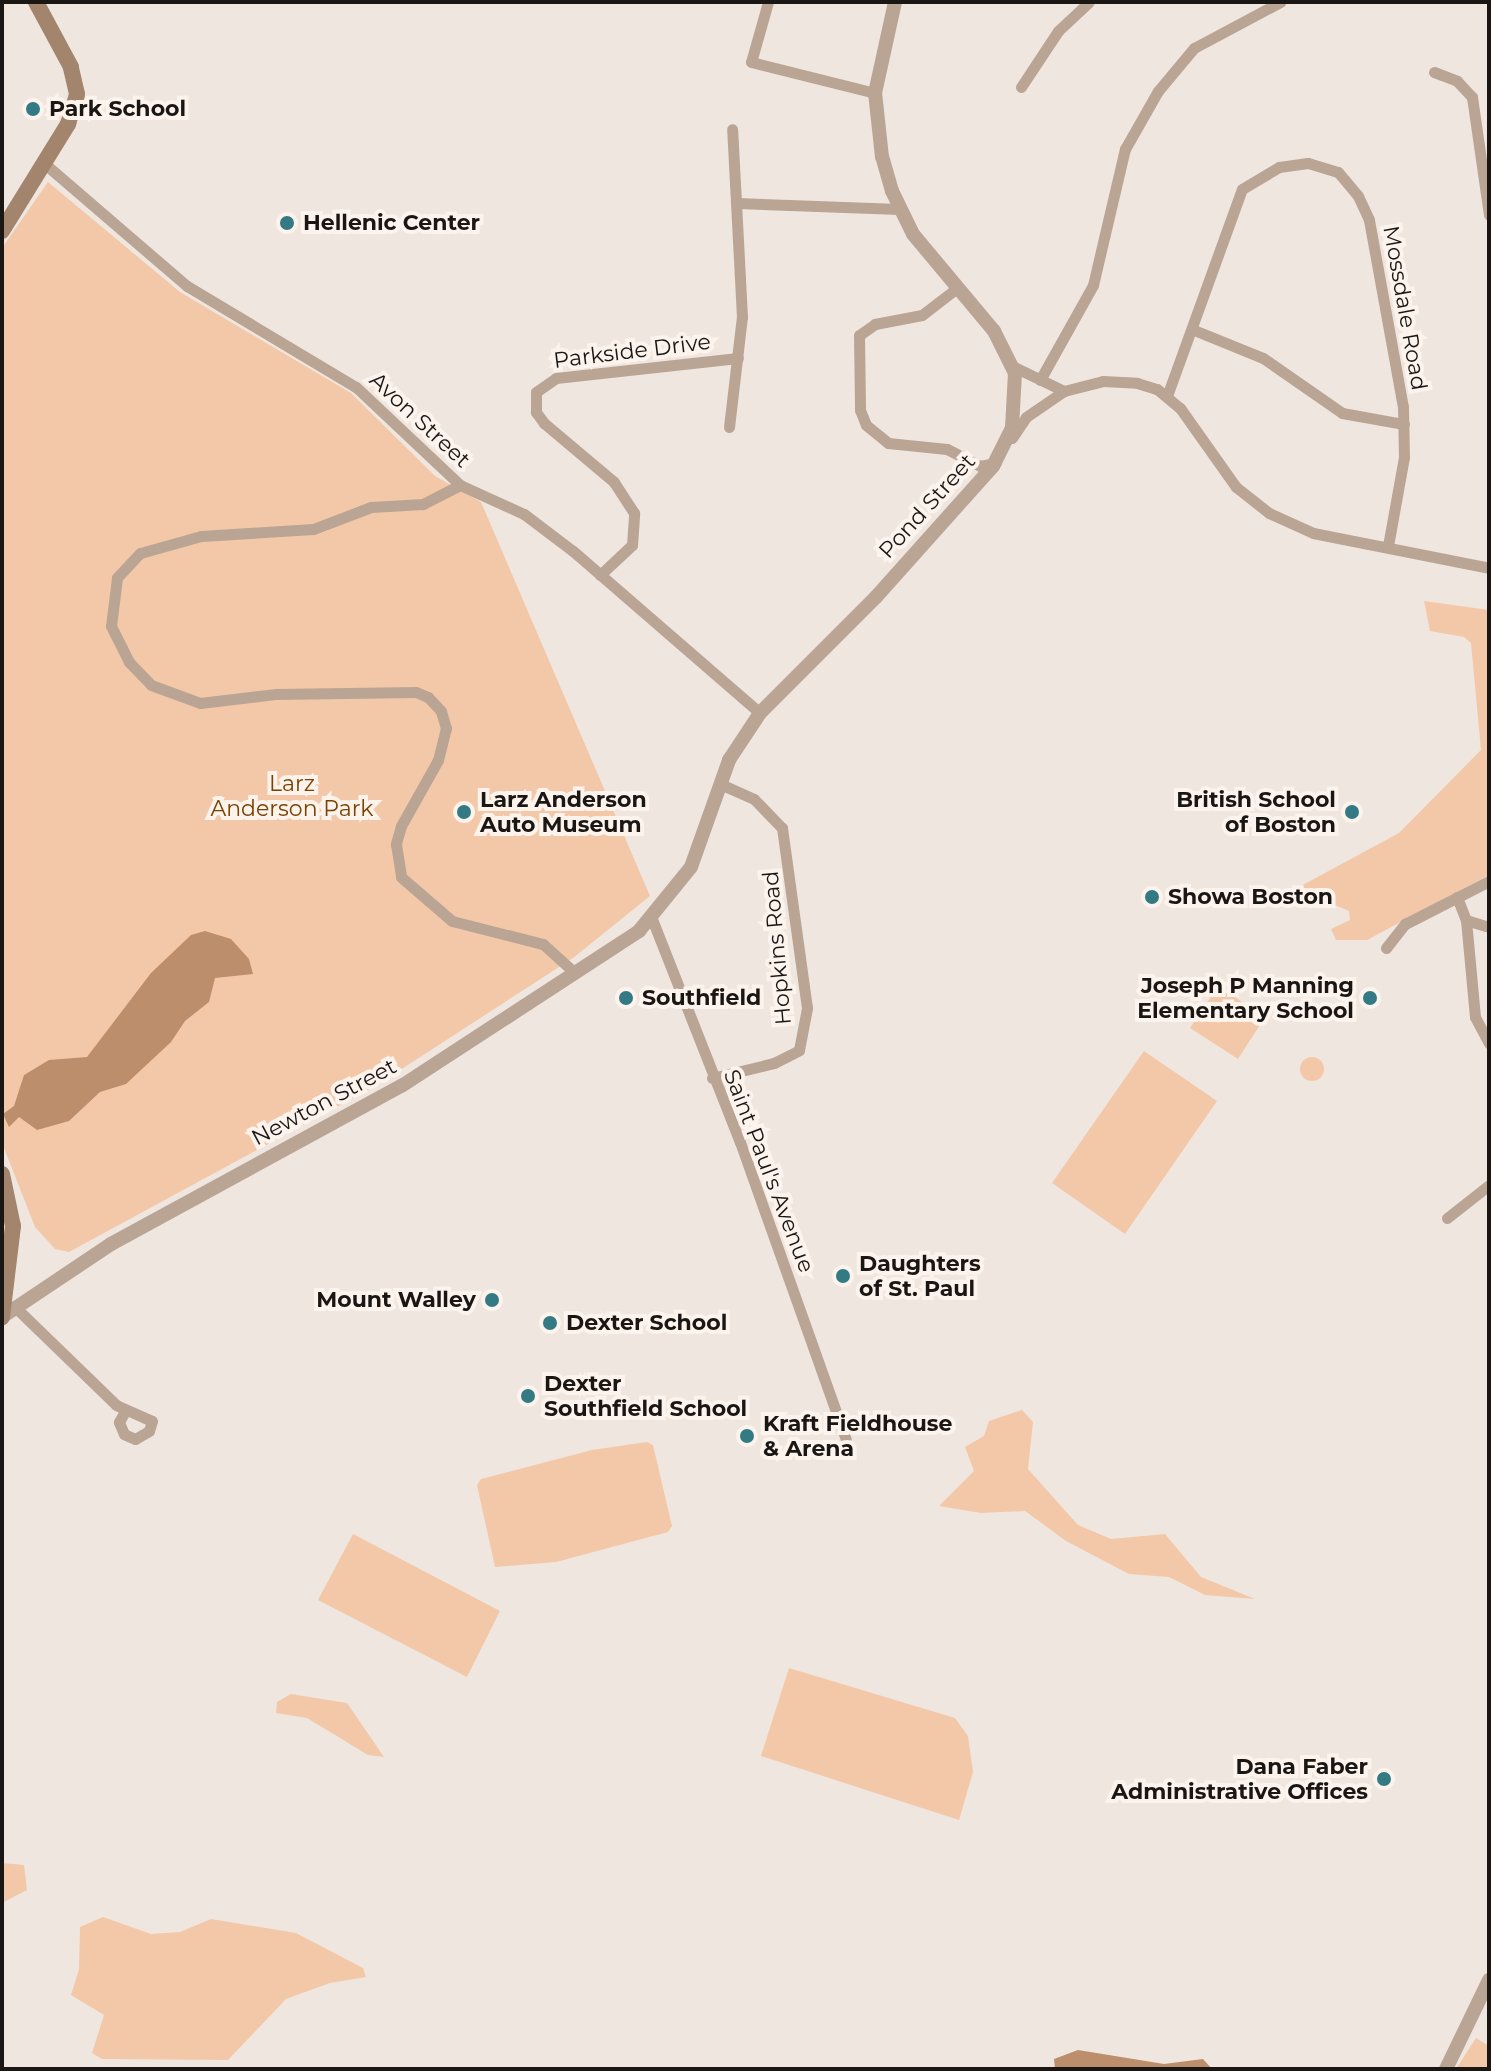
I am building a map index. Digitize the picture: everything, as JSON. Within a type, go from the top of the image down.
[{"type":"main road","points":[[2,231],[68,124],[77,94],[71,67],[36,2]]},
{"type":"main road","points":[[2,1174],[13,1252],[8,1312]]},
{"type":"street","points":[[768,2],[751,62],[875,93]]},
{"type":"street","name":"Pond Street","points":[[655,915],[691,867],[729,760],[760,713],[876,597],[993,466],[1015,416],[1018,390],[1012,366],[994,331],[957,288],[899,209],[882,157],[875,93],[895,2]]},
{"type":"street","points":[[1021,87],[1058,31],[1089,2]]},
{"type":"street","points":[[1040,380],[1093,285],[1120,162],[1158,91],[1194,48],[1280,2]]},
{"type":"street","points":[[1434,72],[1457,81],[1472,97],[1489,215]]},
{"type":"street","name":"Parkside Drive","points":[[729,427],[742,317],[732,129]]},
{"type":"street","name":"Avon Street","points":[[45,164],[187,286],[356,387],[460,485],[524,514],[760,713]]},
{"type":"street","name":"Mossdale Road","points":[[1167,396],[1194,330],[1242,189],[1279,167],[1326,165],[1348,182],[1369,220],[1404,424],[1388,546]]},
{"type":"street","points":[[737,203],[899,209]]},
{"type":"street","points":[[957,288],[922,315],[875,324],[859,335],[860,410],[866,425],[888,443],[931,446],[993,466],[1026,417],[1064,391],[1103,381],[1137,383],[1167,396],[1252,501],[1313,533],[1489,568]]},
{"type":"street","points":[[1194,330],[1263,358],[1342,413],[1404,424]]},
{"type":"street","name":"Parkside Drive","points":[[600,575],[632,545],[634,513],[614,482],[544,423],[536,412],[536,392],[556,378],[738,358]]},
{"type":"street","points":[[1012,366],[1064,391]]},
{"type":"street","points":[[460,485],[423,504],[371,507],[313,529],[201,536],[140,553],[117,578],[111,626],[129,662],[151,685],[200,703],[276,694],[416,692],[428,697],[441,711],[446,728],[438,760],[401,826],[396,844],[401,877],[452,921],[543,944],[575,973]]},
{"type":"street","name":"Hopkins Road","points":[[712,1078],[774,1063],[799,1050],[807,1008],[782,828],[754,799],[721,784]]},
{"type":"street","points":[[1386,948],[1405,924],[1489,881]]},
{"type":"street","points":[[1457,897],[1466,920],[1475,1017],[1489,1043]]},
{"type":"street","name":"Newton Street","points":[[8,1312],[111,1244],[403,1085],[575,973],[655,915]]},
{"type":"street","name":"Saint Paul's Avenue","points":[[655,915],[846,1439]]},
{"type":"street","points":[[1466,920],[1489,927]]},
{"type":"street","points":[[1447,1218],[1489,1185]]},
{"type":"street","points":[[8,1312],[125,1411]]},
{"type":"street","points":[[1446,2069],[1489,1980]]},
{"type":"green space","name":"Larz Anderson Park","points":[[48,182],[180,292],[351,393],[435,476],[481,502],[650,896],[573,958],[377,1085],[69,1252],[55,1249],[35,1227],[2,1143],[2,248]]},
{"type":"green space","points":[[1424,601],[1489,610],[1489,875],[1367,940],[1336,940],[1331,929],[1350,920],[1349,911],[1332,904],[1304,905],[1294,896],[1299,887],[1399,833],[1481,750],[1471,643],[1464,637],[1430,631]]},
{"type":"green space","points":[[1218,986],[1265,1017],[1238,1059],[1190,1028]]},
{"type":"green space","points":[[1144,1051],[1217,1101],[1125,1234],[1052,1183]]},
{"type":"green space","points":[[1312,1057],[1321,1060],[1324,1069],[1321,1078],[1312,1081],[1303,1078],[1300,1069],[1303,1060]]},
{"type":"green space","points":[[1022,1410],[1033,1422],[1028,1469],[1078,1525],[1111,1539],[1165,1534],[1201,1577],[1255,1599],[1205,1595],[1169,1577],[1129,1574],[1066,1541],[1025,1511],[981,1513],[939,1506],[974,1471],[965,1447],[984,1436],[989,1421]]},
{"type":"green space","points":[[647,1442],[653,1445],[672,1526],[668,1532],[556,1562],[495,1567],[477,1485],[481,1479],[592,1450]]},
{"type":"green space","points":[[353,1534],[500,1611],[467,1677],[318,1600]]},
{"type":"green space","points":[[789,1668],[955,1718],[968,1736],[973,1772],[959,1820],[761,1756]]},
{"type":"green space","points":[[291,1694],[347,1703],[384,1757],[368,1755],[307,1718],[276,1713],[277,1702]]},
{"type":"green space","points":[[2,1863],[24,1865],[27,1890],[2,1903]]},
{"type":"green space","points":[[103,1917],[151,1934],[180,1932],[211,1919],[296,1933],[363,1968],[366,1977],[330,1983],[286,1999],[228,2060],[102,2059],[92,2053],[104,2015],[71,1995],[79,1969],[80,1927]]},
{"type":"green space","points":[[1476,2038],[1489,2046],[1489,2069],[1456,2069]]},
{"type":"shaded area","points":[[205,931],[231,939],[249,959],[253,974],[215,978],[209,1002],[185,1021],[171,1042],[126,1084],[100,1092],[69,1121],[37,1130],[19,1117],[9,1127],[3,1114],[14,1106],[24,1075],[49,1060],[87,1057],[151,973],[191,935]]},
{"type":"shaded area","points":[[1078,2050],[1164,2064],[1203,2059],[1212,2069],[1055,2069],[1054,2059]]},
{"type":"place","name":"Park School","points":[[33,109]]},
{"type":"place","name":"Hellenic Center","points":[[287,223]]},
{"type":"place","name":"Larz Anderson Auto Museum","points":[[464,812]]},
{"type":"place","name":"British School of Boston","points":[[1352,812]]},
{"type":"place","name":"Showa Boston","points":[[1152,897]]},
{"type":"place","name":"Southfield","points":[[626,998]]},
{"type":"place","name":"Joseph P Manning Elementary School","points":[[1370,998]]},
{"type":"place","name":"Daughters of St. Paul","points":[[843,1276]]},
{"type":"place","name":"Mount Walley","points":[[492,1300]]},
{"type":"place","name":"Dexter School","points":[[550,1323]]},
{"type":"place","name":"Dexter Southfield School","points":[[528,1396]]},
{"type":"place","name":"Kraft Fieldhouse & Arena","points":[[747,1436]]},
{"type":"place","name":"Dana Faber Administrative Offices","points":[[1384,1779]]}]
